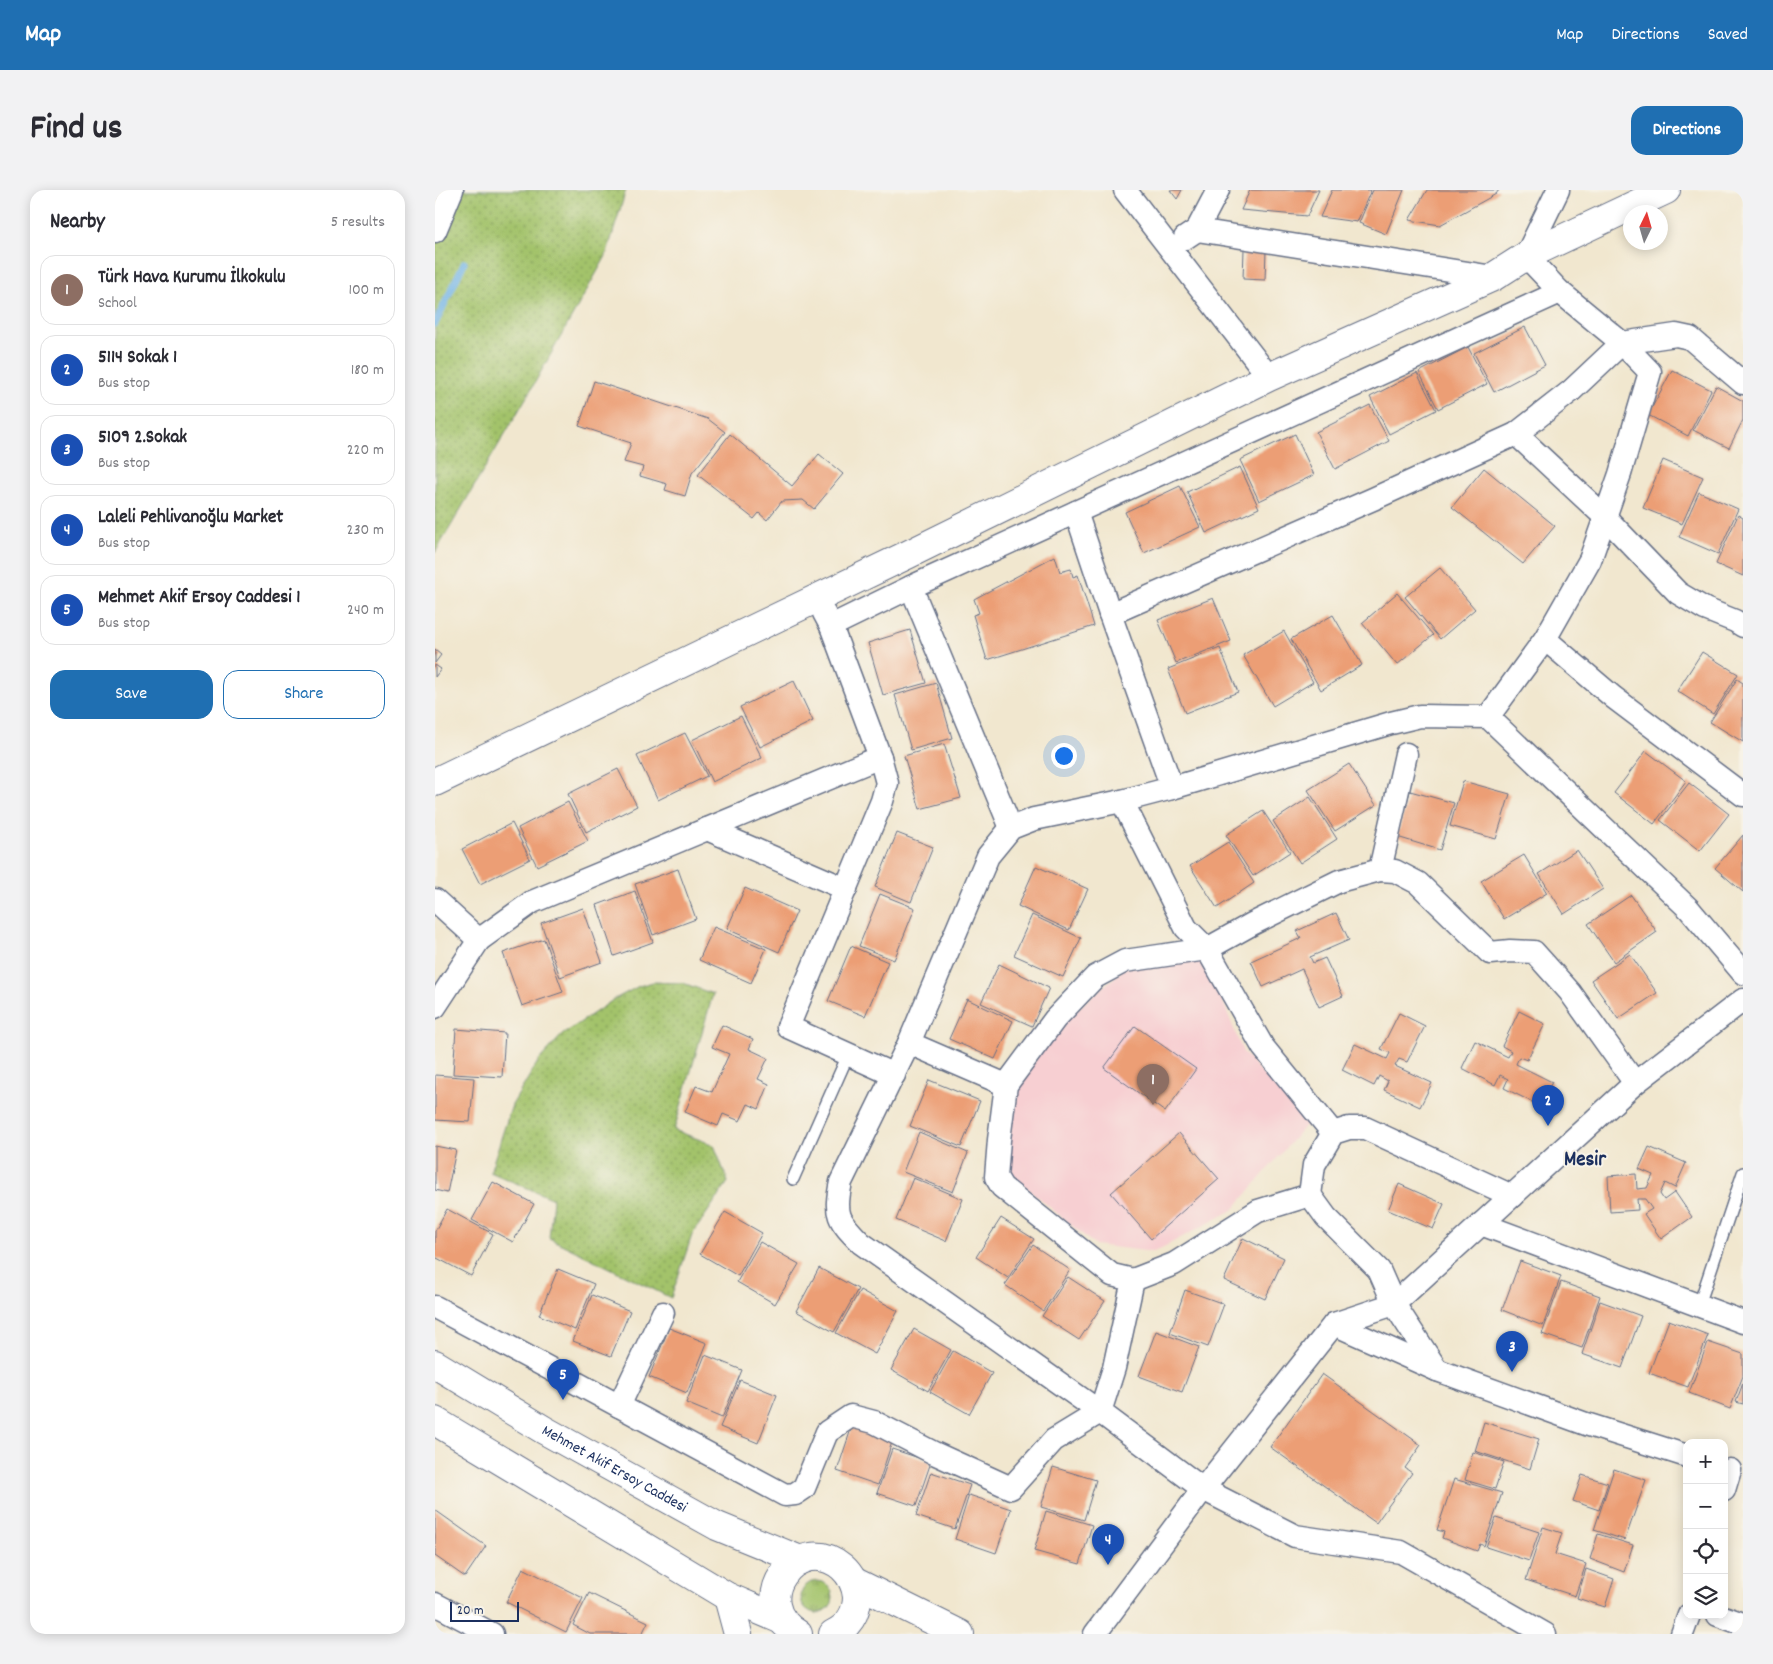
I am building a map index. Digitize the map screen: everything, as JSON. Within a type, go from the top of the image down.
[{"type":"street","points":[[435,231],[452,190]]},
{"type":"street","points":[[1125,190],[1269,377]]},
{"type":"street","points":[[1170,248],[1197,230],[1218,190]]},
{"type":"street","points":[[1526,256],[1557,190]]},
{"type":"street","points":[[435,782],[816,599],[1269,377],[1493,277],[1526,256],[1666,190]]},
{"type":"street","points":[[1197,230],[1493,277]]},
{"type":"street","points":[[1488,718],[1545,638],[1590,560],[1620,474],[1650,372],[1621,343],[1560,292],[1526,256]]},
{"type":"street","points":[[831,626],[911,586],[1560,292]]},
{"type":"street","points":[[1110,614],[1516,434],[1571,391],[1621,343],[1676,334],[1690,338],[1743,383]]},
{"type":"street","points":[[1516,434],[1605,517],[1678,593],[1705,610],[1735,621],[1743,626]]},
{"type":"street","points":[[1076,512],[1171,788]]},
{"type":"street","points":[[911,586],[1011,828]]},
{"type":"street","points":[[816,599],[831,626],[880,757],[887,783],[882,801],[788,1027],[894,1075]]},
{"type":"street","points":[[1545,638],[1613,697],[1743,795]]},
{"type":"street","points":[[1545,1634],[1401,1552],[1295,1536],[1203,1489],[1100,1412],[861,1243],[843,1225],[836,1204],[841,1182],[909,1043],[988,856],[1011,828],[1035,819],[1122,801],[1171,788],[1391,723],[1421,716],[1488,718],[1689,908],[1743,973]]},
{"type":"street","points":[[1379,870],[1406,754]]},
{"type":"street","points":[[435,1007],[479,940],[532,902],[880,757]]},
{"type":"street","points":[[1122,801],[1186,928],[1207,949],[1263,1048],[1333,1133]]},
{"type":"street","points":[[707,829],[846,889]]},
{"type":"street","points":[[1310,1195],[1258,1211],[1174,1264],[1133,1280],[1112,1275],[1002,1187],[996,1176],[1006,1085],[1055,1019],[1095,977],[1125,961],[1207,949],[1252,924],[1339,881],[1379,870],[1395,871],[1418,883],[1490,954],[1510,951],[1534,952],[1570,992],[1635,1083]]},
{"type":"street","points":[[435,900],[479,940]]},
{"type":"street","points":[[1095,1634],[1203,1489],[1333,1324],[1394,1304],[1635,1083],[1743,1000]]},
{"type":"street","points":[[909,1043],[1006,1085]]},
{"type":"street","points":[[1437,1370],[1394,1304],[1379,1270],[1326,1217],[1310,1195],[1315,1166],[1333,1133],[1349,1128],[1365,1128],[1512,1196]]},
{"type":"street","points":[[1481,1224],[1743,1322]]},
{"type":"street","points":[[435,1307],[785,1496],[795,1494],[804,1488],[827,1432],[851,1416],[874,1422],[934,1453],[1011,1488],[1054,1440],[1100,1412],[1114,1368],[1133,1280]]},
{"type":"street","points":[[619,1406],[663,1313]]},
{"type":"street","points":[[1333,1324],[1437,1370],[1587,1424],[1683,1455]]},
{"type":"street","name":"Mehmet Akif Ersoy Caddesi","points":[[435,1364],[544,1430],[717,1526],[800,1560]]},
{"type":"street","points":[[435,1421],[728,1597],[790,1629]]},
{"type":"street","points":[[790,1629],[777,1609],[775,1598],[777,1586],[782,1575],[790,1566],[800,1560],[813,1557],[825,1558],[837,1562],[847,1570],[856,1592],[857,1603],[853,1614],[847,1624],[833,1634]]},
{"type":"street","points":[[853,1581],[960,1634]]},
{"type":"street","points":[[728,1597],[738,1634]]},
{"type":"street","points":[[435,1604],[492,1634]]},
{"type":"street","points":[[1682,1634],[1688,1619]]},
{"type":"street","points":[[1728,1619],[1743,1624]]},
{"type":"lane","points":[[793,1179],[848,1055]]},
{"type":"lane","points":[[1699,1305],[1743,1173]]},
{"type":"shaded area","points":[[1205,956],[1243,1052],[1307,1123],[1233,1210],[1154,1252],[1095,1245],[1003,1168],[1020,1087],[1051,1032],[1125,968]]},
{"type":"green space","points":[[459,190],[626,190],[606,256],[529,393],[435,553],[435,239]]},
{"type":"green space","points":[[653,982],[683,983],[713,994],[674,1130],[714,1145],[728,1182],[692,1235],[671,1298],[549,1238],[553,1199],[490,1172],[512,1105],[539,1060],[562,1035],[613,1000],[639,986]]},
{"type":"green space","points":[[817,1581],[823,1582],[828,1586],[832,1591],[832,1603],[828,1608],[823,1612],[817,1613],[811,1612],[806,1608],[802,1603],[801,1597],[802,1591],[806,1586],[811,1582]]},
{"type":"building","points":[[1170,190],[1182,190],[1177,199]]},
{"type":"building","points":[[1250,190],[1319,190],[1307,216],[1241,210]]},
{"type":"building","points":[[1332,190],[1371,190],[1357,222],[1320,217]]},
{"type":"building","points":[[1373,190],[1404,190],[1386,234],[1359,223]]},
{"type":"building","points":[[1427,190],[1499,190],[1496,194],[1440,225],[1409,220]]},
{"type":"building","points":[[1244,249],[1266,250],[1265,280],[1243,279]]},
{"type":"building","points":[[1525,327],[1545,365],[1494,392],[1474,353]]},
{"type":"building","points":[[1468,347],[1487,384],[1438,409],[1419,372]]},
{"type":"building","points":[[1672,370],[1711,390],[1688,436],[1648,415]]},
{"type":"building","points":[[1417,373],[1436,410],[1389,434],[1370,397]]},
{"type":"building","points":[[594,381],[708,419],[725,432],[692,473],[685,496],[665,490],[667,484],[640,476],[643,467],[624,462],[631,443],[579,426]]},
{"type":"building","points":[[1716,386],[1743,401],[1743,420],[1729,448],[1693,430]]},
{"type":"building","points":[[1370,405],[1389,441],[1335,469],[1316,432]]},
{"type":"building","points":[[730,434],[792,486],[819,454],[843,474],[814,509],[803,500],[782,501],[767,520],[759,513],[754,519],[698,475]]},
{"type":"building","points":[[1295,434],[1314,475],[1259,501],[1240,460]]},
{"type":"building","points":[[1663,460],[1703,477],[1682,524],[1643,508]]},
{"type":"building","points":[[1240,467],[1259,508],[1206,533],[1187,492]]},
{"type":"building","points":[[1484,468],[1555,526],[1523,564],[1452,507]]},
{"type":"building","points":[[1180,486],[1200,527],[1144,553],[1125,512]]},
{"type":"building","points":[[1699,492],[1738,509],[1718,554],[1679,537]]},
{"type":"building","points":[[1738,515],[1743,518],[1743,576],[1716,564]]},
{"type":"building","points":[[1055,556],[1060,572],[1071,569],[1073,577],[1078,575],[1094,626],[987,660],[973,615],[979,613],[974,599]]},
{"type":"building","points":[[1440,568],[1475,609],[1440,639],[1405,597]]},
{"type":"building","points":[[1397,593],[1433,635],[1397,665],[1362,623]]},
{"type":"building","points":[[1213,598],[1231,641],[1176,663],[1158,620]]},
{"type":"building","points":[[1333,615],[1362,665],[1321,690],[1291,639]]},
{"type":"building","points":[[910,630],[926,683],[883,695],[868,643]]},
{"type":"building","points":[[1284,631],[1313,682],[1273,706],[1243,655]]},
{"type":"building","points":[[1220,648],[1238,692],[1185,713],[1168,669]]},
{"type":"building","points":[[435,650],[441,655],[435,663]]},
{"type":"building","points":[[1702,652],[1738,674],[1713,714],[1677,691]]},
{"type":"building","points":[[435,665],[441,669],[435,677]]},
{"type":"building","points":[[1737,679],[1743,683],[1743,742],[1710,722]]},
{"type":"building","points":[[794,681],[813,721],[760,747],[740,707]]},
{"type":"building","points":[[936,683],[952,738],[911,750],[895,695]]},
{"type":"building","points":[[741,716],[762,758],[712,782],[692,740]]},
{"type":"building","points":[[685,733],[707,776],[658,800],[637,756]]},
{"type":"building","points":[[944,744],[961,798],[920,809],[904,756]]},
{"type":"building","points":[[1646,751],[1686,781],[1654,824],[1614,793]]},
{"type":"building","points":[[1349,764],[1376,805],[1335,831],[1308,790]]},
{"type":"building","points":[[618,769],[637,806],[586,832],[568,794]]},
{"type":"building","points":[[1463,781],[1510,794],[1496,839],[1450,826]]},
{"type":"building","points":[[1689,783],[1729,814],[1700,851],[1660,820]]},
{"type":"building","points":[[1410,791],[1454,803],[1440,850],[1397,837]]},
{"type":"building","points":[[1310,797],[1337,839],[1300,863],[1273,821]]},
{"type":"building","points":[[568,802],[588,841],[537,866],[518,828]]},
{"type":"building","points":[[1263,811],[1290,852],[1253,876],[1226,835]]},
{"type":"building","points":[[512,823],[530,859],[480,884],[462,849]]},
{"type":"building","points":[[897,833],[933,847],[911,902],[875,887]]},
{"type":"building","points":[[1743,835],[1743,892],[1715,868]]},
{"type":"building","points":[[1228,842],[1254,883],[1217,908],[1190,866]]},
{"type":"building","points":[[1577,850],[1603,889],[1564,914],[1539,874]]},
{"type":"building","points":[[1524,855],[1547,893],[1504,919],[1481,881]]},
{"type":"building","points":[[1036,866],[1088,889],[1069,930],[1018,906]]},
{"type":"building","points":[[678,869],[696,919],[653,935],[635,884]]},
{"type":"building","points":[[745,888],[797,911],[779,952],[727,929]]},
{"type":"building","points":[[635,891],[653,942],[614,956],[597,905]]},
{"type":"building","points":[[880,894],[915,908],[894,960],[859,946]]},
{"type":"building","points":[[1631,895],[1657,932],[1614,962],[1588,924]]},
{"type":"building","points":[[583,908],[602,962],[560,977],[541,923]]},
{"type":"building","points":[[1336,913],[1349,940],[1310,957],[1313,963],[1325,958],[1343,996],[1319,1007],[1302,969],[1263,987],[1251,961],[1301,938],[1297,931]]},
{"type":"building","points":[[1032,915],[1081,938],[1063,977],[1014,955]]},
{"type":"building","points":[[714,927],[766,949],[751,983],[699,960]]},
{"type":"building","points":[[544,939],[563,992],[522,1006],[503,953]]},
{"type":"building","points":[[851,946],[888,962],[865,1016],[828,1001]]},
{"type":"building","points":[[1630,954],[1657,993],[1618,1019],[1591,980]]},
{"type":"building","points":[[999,964],[1049,988],[1032,1026],[981,1003]]},
{"type":"building","points":[[967,999],[1013,1021],[995,1059],[949,1039]]},
{"type":"building","points":[[1519,1011],[1545,1024],[1527,1060],[1519,1057],[1516,1064],[1552,1082],[1540,1106],[1504,1088],[1508,1079],[1500,1075],[1495,1085],[1462,1068],[1475,1041],[1508,1057],[1511,1051],[1502,1046]]},
{"type":"building","points":[[1399,1013],[1425,1026],[1407,1062],[1399,1059],[1395,1066],[1432,1083],[1420,1107],[1384,1090],[1388,1081],[1379,1076],[1374,1086],[1342,1070],[1355,1044],[1387,1059],[1390,1053],[1381,1049]]},
{"type":"building","points":[[722,1025],[753,1039],[749,1049],[768,1058],[758,1079],[769,1084],[759,1109],[748,1104],[740,1121],[723,1114],[718,1126],[685,1112],[696,1086],[712,1092],[729,1054],[712,1047]]},
{"type":"building","points":[[1135,1026],[1196,1069],[1165,1112],[1104,1068]]},
{"type":"building","points":[[456,1029],[505,1033],[502,1077],[453,1074]]},
{"type":"building","points":[[435,1075],[474,1078],[470,1122],[435,1120]]},
{"type":"building","points":[[929,1080],[980,1101],[961,1147],[910,1126]]},
{"type":"building","points":[[919,1132],[968,1153],[953,1192],[903,1172]]},
{"type":"building","points":[[1179,1133],[1219,1179],[1151,1239],[1111,1193]]},
{"type":"building","points":[[435,1146],[456,1150],[447,1193],[435,1190]]},
{"type":"building","points":[[1649,1147],[1686,1163],[1675,1188],[1665,1183],[1660,1194],[1664,1200],[1675,1192],[1692,1217],[1661,1239],[1644,1214],[1652,1209],[1645,1199],[1637,1199],[1638,1210],[1610,1212],[1608,1176],[1636,1174],[1637,1189],[1647,1188],[1653,1175],[1639,1169]]},
{"type":"building","points":[[913,1178],[963,1199],[946,1241],[896,1220]]},
{"type":"building","points":[[493,1182],[534,1204],[513,1242],[472,1220]]},
{"type":"building","points":[[1399,1184],[1444,1204],[1433,1229],[1388,1210]]},
{"type":"building","points":[[447,1209],[493,1234],[471,1276],[435,1257],[435,1231]]},
{"type":"building","points":[[725,1212],[762,1233],[738,1276],[700,1254]]},
{"type":"building","points":[[1001,1218],[1034,1239],[1008,1278],[976,1257]]},
{"type":"building","points":[[1243,1238],[1284,1258],[1265,1299],[1224,1280]]},
{"type":"building","points":[[760,1242],[799,1264],[775,1304],[737,1282]]},
{"type":"building","points":[[1033,1245],[1070,1270],[1043,1311],[1005,1285]]},
{"type":"building","points":[[1520,1261],[1561,1276],[1543,1326],[1502,1310]]},
{"type":"building","points":[[819,1268],[858,1289],[834,1332],[796,1311]]},
{"type":"building","points":[[558,1269],[594,1284],[575,1330],[539,1315]]},
{"type":"building","points":[[1068,1277],[1105,1301],[1079,1340],[1042,1316]]},
{"type":"building","points":[[1561,1282],[1600,1296],[1582,1348],[1542,1334]]},
{"type":"building","points":[[860,1290],[898,1311],[875,1354],[836,1333]]},
{"type":"building","points":[[1185,1290],[1224,1304],[1208,1347],[1170,1333]]},
{"type":"building","points":[[592,1295],[630,1311],[611,1356],[573,1341]]},
{"type":"building","points":[[1600,1301],[1641,1316],[1622,1368],[1582,1354]]},
{"type":"building","points":[[1669,1320],[1708,1335],[1688,1387],[1649,1373]]},
{"type":"building","points":[[669,1328],[707,1343],[687,1393],[649,1377]]},
{"type":"building","points":[[914,1329],[951,1350],[928,1391],[891,1370]]},
{"type":"building","points":[[1156,1331],[1199,1347],[1182,1392],[1139,1376]]},
{"type":"building","points":[[1708,1342],[1743,1354],[1743,1376],[1730,1409],[1689,1393]]},
{"type":"building","points":[[953,1351],[992,1373],[969,1414],[930,1392]]},
{"type":"building","points":[[705,1355],[742,1370],[722,1418],[686,1403]]},
{"type":"building","points":[[1322,1374],[1421,1445],[1405,1468],[1412,1473],[1376,1523],[1270,1447]]},
{"type":"building","points":[[740,1380],[777,1395],[758,1443],[720,1427]]},
{"type":"building","points":[[1743,1383],[1743,1404],[1736,1402]]},
{"type":"building","points":[[1484,1422],[1539,1439],[1530,1469],[1475,1451]]},
{"type":"building","points":[[852,1426],[893,1439],[878,1485],[837,1471]]},
{"type":"building","points":[[892,1449],[931,1462],[916,1506],[877,1493]]},
{"type":"building","points":[[1473,1452],[1504,1462],[1495,1489],[1465,1480]]},
{"type":"building","points":[[1053,1467],[1096,1480],[1084,1520],[1041,1507]]},
{"type":"building","points":[[1614,1469],[1646,1480],[1625,1540],[1594,1530]]},
{"type":"building","points":[[931,1472],[970,1485],[955,1529],[916,1516]]},
{"type":"building","points":[[1582,1475],[1608,1483],[1599,1510],[1573,1501]]},
{"type":"building","points":[[1454,1479],[1502,1493],[1484,1546],[1480,1544],[1477,1551],[1442,1538],[1444,1532],[1437,1530]]},
{"type":"building","points":[[969,1495],[1011,1509],[996,1553],[955,1539]]},
{"type":"building","points":[[435,1510],[486,1546],[465,1577],[435,1556]]},
{"type":"building","points":[[1046,1511],[1092,1525],[1080,1564],[1034,1551]]},
{"type":"building","points":[[1496,1518],[1539,1532],[1529,1561],[1486,1547]]},
{"type":"building","points":[[1543,1527],[1562,1533],[1555,1554],[1586,1564],[1575,1596],[1526,1580]]},
{"type":"building","points":[[1598,1534],[1633,1545],[1624,1572],[1590,1559]]},
{"type":"building","points":[[523,1568],[583,1598],[566,1632],[506,1602]]},
{"type":"building","points":[[1586,1569],[1614,1579],[1605,1607],[1577,1598]]},
{"type":"building","points":[[589,1593],[648,1622],[642,1634],[590,1634],[573,1625]]},
{"type":"waterway","points":[[435,324],[464,263]]},
{"type":"place","name":"Türk Hava Kurumu İlkokulu","points":[[1153,1105]]},
{"type":"place","name":"5114 Sokak 1","points":[[1548,1126]]},
{"type":"place","name":"5109 2.Sokak","points":[[1512,1372]]},
{"type":"place","name":"Mehmet Akif Ersoy Caddesi 1","points":[[563,1400]]},
{"type":"place","name":"Laleli Pehlivanoğlu Market","points":[[1108,1565]]},
{"type":"district","name":"Mesir","points":[[1585,1161]]}]
